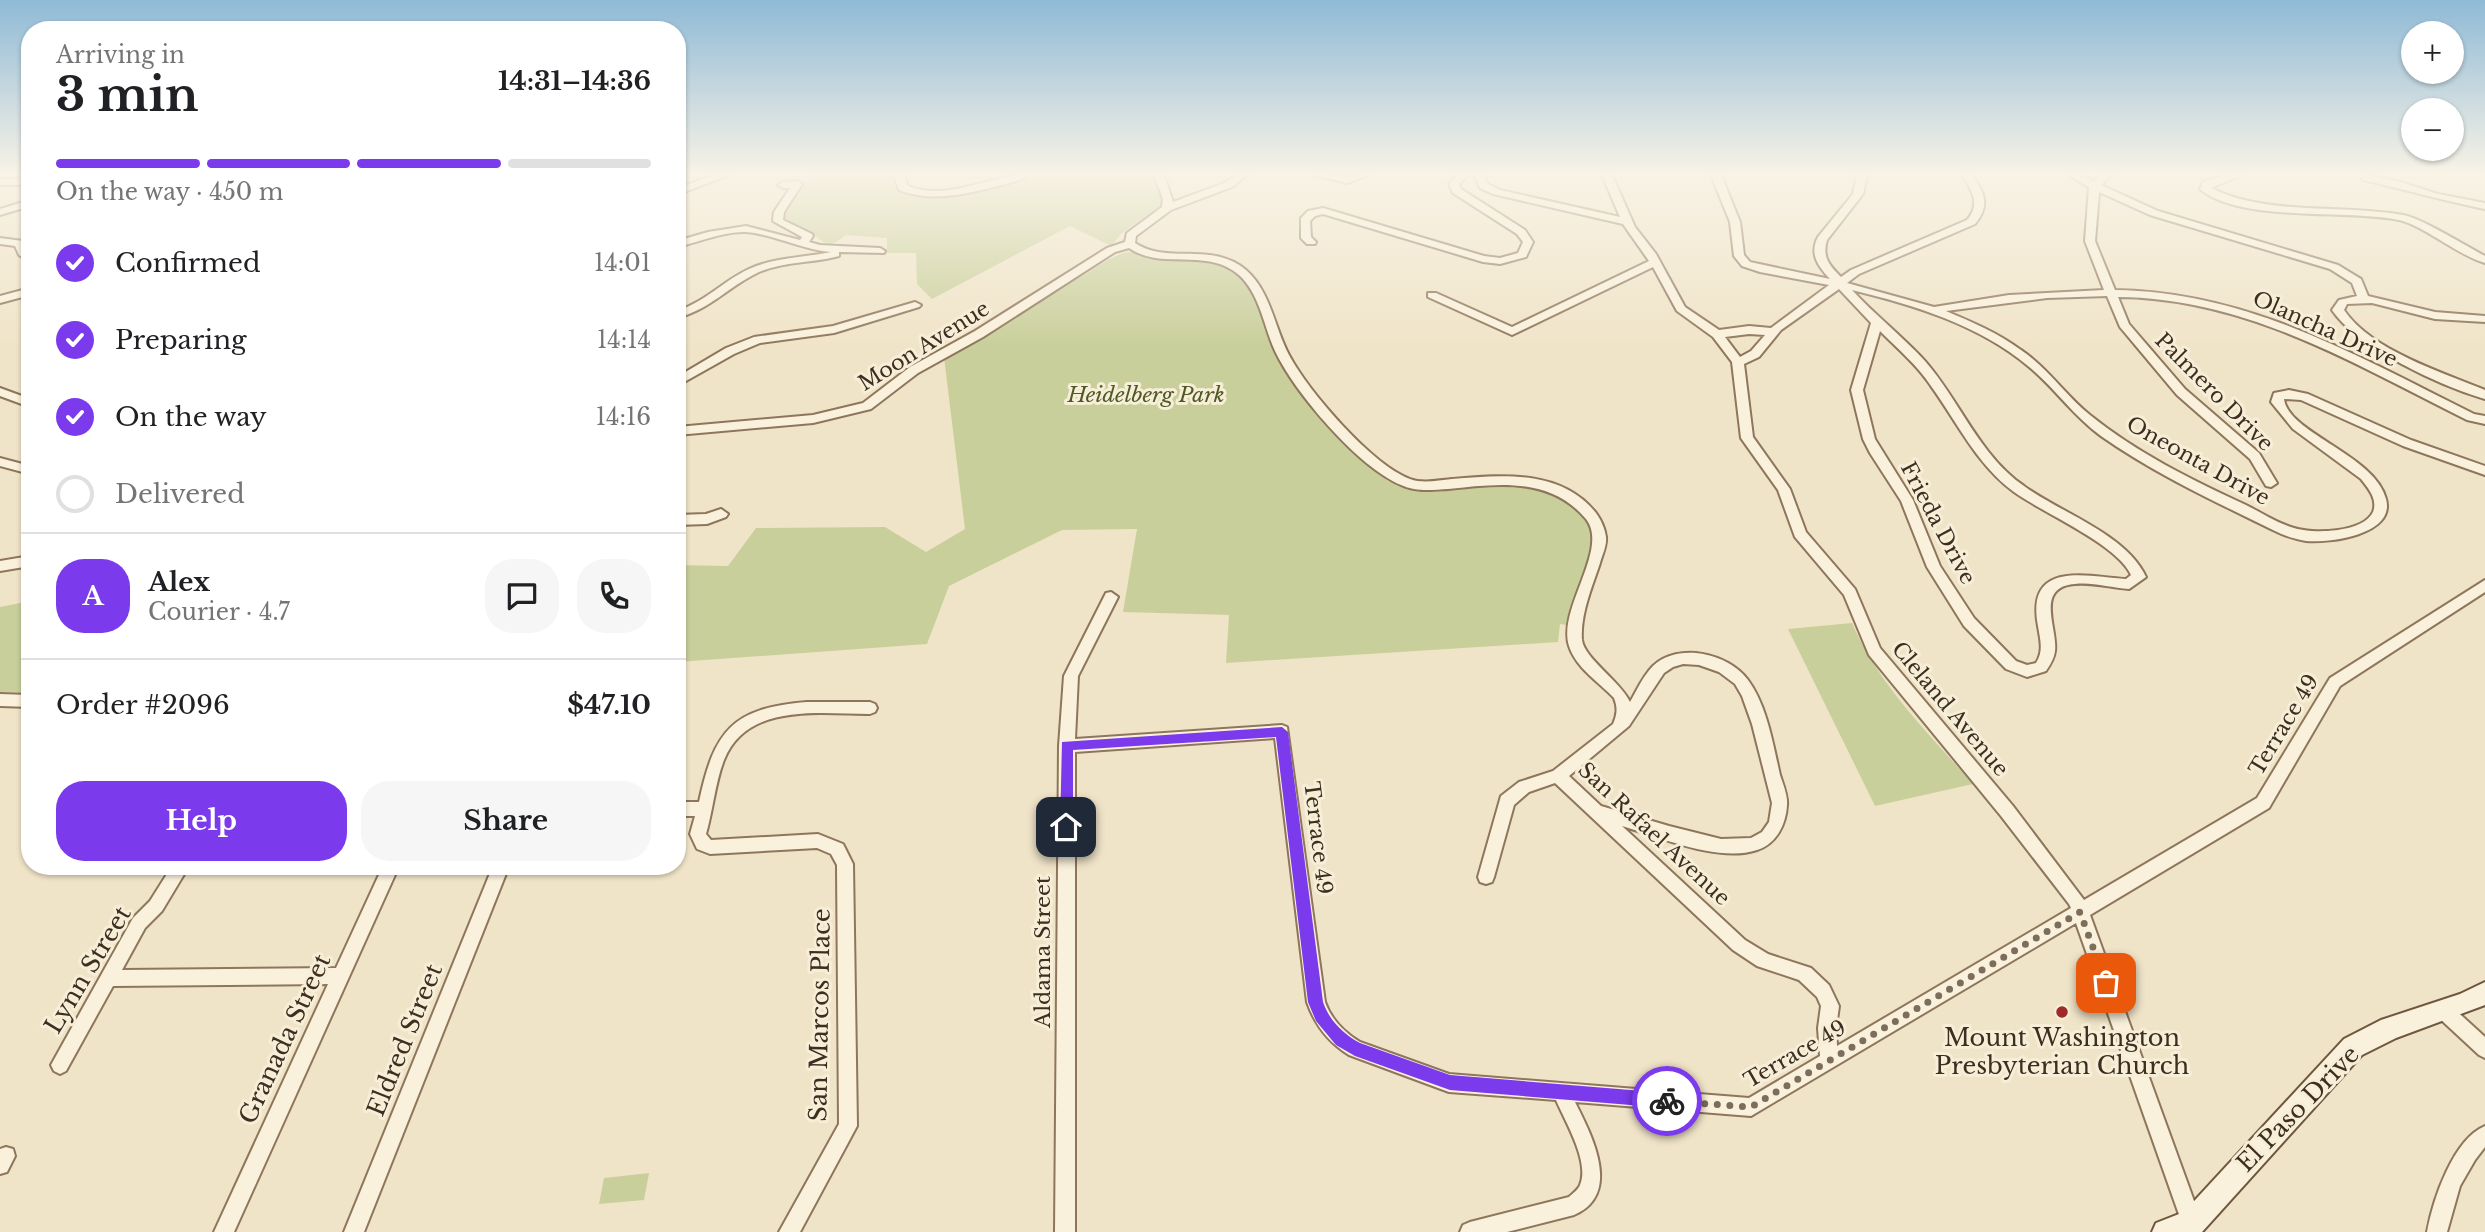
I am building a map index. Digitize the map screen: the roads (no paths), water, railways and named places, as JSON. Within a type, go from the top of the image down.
[{"type":"street","points":[[686,241],[724,232]]},
{"type":"street","points":[[767,232],[802,244],[880,251]]},
{"type":"street","points":[[801,232],[808,236],[802,244]]},
{"type":"street","points":[[1134,232],[1131,235],[1130,244],[1147,253],[1219,258],[1234,264],[1259,292],[1283,355],[1310,394],[1387,473],[1410,484],[1422,486],[1539,481],[1584,508],[1600,526],[1600,541],[1573,636],[1580,655],[1619,692],[1625,702],[1625,719],[1618,728]]},
{"type":"street","points":[[1306,232],[1306,238],[1311,242]]},
{"type":"street","points":[[1395,232],[1483,259],[1500,261],[1522,255],[1528,247],[1521,232]]},
{"type":"street","points":[[1634,232],[1655,262],[1681,309],[1717,334],[1738,362],[1755,354],[1772,332],[1855,272],[1947,232]]},
{"type":"street","name":"Oneonta Drive","points":[[1737,232],[1741,260],[1760,269],[1864,288],[1934,310],[1981,331],[2018,352],[2046,376],[2087,419],[2171,473],[2297,534],[2322,537],[2353,531],[2375,518],[2381,506],[2376,489],[2369,481],[2288,418],[2277,402],[2278,396],[2283,394],[2304,397],[2407,443],[2485,471]]},
{"type":"street","points":[[1829,232],[1819,246],[1821,261],[1876,324]]},
{"type":"street","name":"Palmero Drive","points":[[2091,232],[2090,241],[2119,314],[2133,337],[2181,392],[2255,456],[2271,483]]},
{"type":"street","points":[[2219,232],[2334,267],[2357,281],[2363,299]]},
{"type":"street","points":[[2432,232],[2485,260]]},
{"type":"street","points":[[0,241],[19,243],[21,248]]},
{"type":"street","name":"Moon Avenue","points":[[686,430],[813,419],[867,406],[914,370],[979,334],[1111,250],[1130,244]]},
{"type":"street","points":[[686,312],[704,306],[744,275],[763,267],[853,250]]},
{"type":"street","points":[[1432,295],[1512,331],[1655,262]]},
{"type":"street","points":[[0,300],[21,294]]},
{"type":"street","name":"Olancha Drive","points":[[1934,310],[1999,299],[2112,294],[2189,299],[2259,318],[2471,417],[2485,420]]},
{"type":"street","name":"Olancha Drive","points":[[2485,319],[2427,314],[2363,299],[2350,300],[2339,306],[2339,314],[2343,320],[2394,354],[2485,395]]},
{"type":"street","points":[[686,377],[730,351],[758,341],[834,329],[915,305]]},
{"type":"street","name":"Frieda Drive","points":[[1876,324],[1905,348],[1937,382],[1968,432],[1998,471],[2028,496],[2111,546],[2134,565],[2138,572],[2139,577],[2129,584],[2071,579],[2053,587],[2043,605],[2049,653],[2047,660],[2032,670],[2011,665],[1969,622],[1940,578],[1916,518],[1869,439],[1857,390],[1876,324]]},
{"type":"street","points":[[1717,334],[1749,330],[1772,332]]},
{"type":"street","name":"Cleland Avenue","points":[[1738,362],[1747,438],[1784,489],[1800,534],[1850,593],[1874,651],[2007,811],[2076,900],[2192,1223]]},
{"type":"street","points":[[0,392],[21,400]]},
{"type":"street","points":[[0,462],[21,468]]},
{"type":"street","points":[[686,520],[707,519],[721,514]]},
{"type":"street","points":[[0,566],[21,562]]},
{"type":"street","name":"Terrace 49","points":[[1067,746],[1282,732],[1315,1002],[1330,1030],[1355,1049],[1450,1083],[1751,1107],[2263,803],[2335,682],[2485,585]]},
{"type":"street","name":"Aldama Street","points":[[1065,1232],[1067,746],[1071,676],[1111,597]]},
{"type":"street","name":"San Rafael Avenue","points":[[1598,812],[1729,848],[1758,843],[1775,828],[1780,803],[1751,697],[1737,677],[1726,668],[1702,660],[1680,659],[1668,662],[1653,675],[1640,703],[1618,728],[1558,776],[1739,945],[1763,960],[1805,974],[1823,991],[1830,1006],[1827,1028],[1829,1060]]},
{"type":"street","points":[[0,700],[21,701]]},
{"type":"street","points":[[686,809],[705,809],[720,751],[727,740],[748,721],[774,710],[870,709]]},
{"type":"street","points":[[1486,877],[1507,801],[1524,787],[1558,776]]},
{"type":"street","name":"San Marcos Place","points":[[705,809],[698,834],[703,845],[714,847],[818,841],[837,849],[846,868],[848,1126],[789,1232]]},
{"type":"street","name":"Lynn Street","points":[[60,1065],[139,923],[168,891],[176,875]]},
{"type":"street","name":"Granada Street","points":[[224,1232],[387,875]]},
{"type":"street","name":"Eldred Street","points":[[354,1232],[497,875]]},
{"type":"street","points":[[110,978],[341,976]]},
{"type":"street","name":"El Paso Drive","points":[[2165,1232],[2192,1223],[2353,1047],[2390,1028],[2444,1011],[2485,993]]},
{"type":"street","points":[[2444,1011],[2485,1049]]},
{"type":"street","points":[[1470,1232],[1574,1205],[1591,1189],[1592,1164],[1561,1092]]},
{"type":"street","points":[[2437,1232],[2449,1192],[2465,1158],[2473,1143],[2485,1135]]},
{"type":"place","name":"Mount Washington Presbyterian Church","points":[[2062,1012]]},
{"type":"park label","name":"Heidelberg Park","points":[[1146,395]]}]
